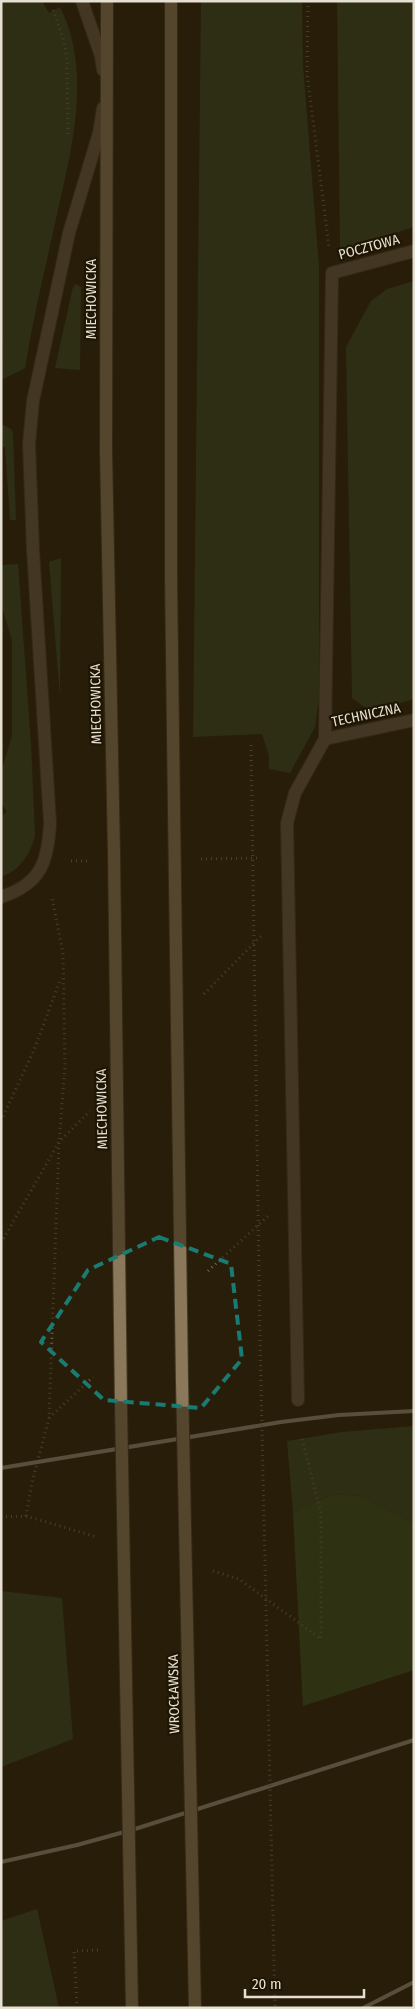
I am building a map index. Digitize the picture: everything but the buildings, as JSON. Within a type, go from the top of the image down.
[{"type":"main road","name":"MIECHOWICKA","points":[[107,1],[106,441],[132,2008]]},
{"type":"main road","name":"WROCŁAWSKA","points":[[171,1],[171,577],[182,1380],[195,2008]]},
{"type":"street","points":[[1,897],[22,889],[36,877],[45,861],[49,846],[50,823],[32,550],[29,444],[33,401],[68,233],[99,133],[106,91],[101,56],[82,1]]},
{"type":"street","name":"POCZTOWA","points":[[332,273],[414,251]]},
{"type":"street","points":[[298,1400],[286,823],[295,793],[325,739],[332,273]]},
{"type":"street","name":"TECHNICZNA","points":[[325,739],[414,720]]},
{"type":"path","points":[[308,1],[307,73],[332,273]]},
{"type":"path","points":[[53,10],[63,38],[67,59],[68,140]]},
{"type":"path","points":[[251,745],[260,1340],[275,2008]]},
{"type":"path","points":[[26,1516],[32,1483],[49,1418],[59,1142],[65,1066],[63,954],[45,861]]},
{"type":"path","points":[[1,1122],[34,1050],[62,975]]},
{"type":"path","points":[[1,1242],[59,1142]]},
{"type":"path","points":[[211,1570],[239,1579],[321,1639],[321,1513],[302,1439]]},
{"type":"path","points":[[1,1517],[26,1516],[100,1538]]},
{"type":"path","points":[[76,2008],[74,1951],[98,1950]]},
{"type":"highlighted area","points":[[159,1237],[231,1264],[242,1359],[201,1408],[104,1400],[41,1342],[88,1270]]},
{"type":"green space","points":[[1,1],[42,1],[49,13],[60,7],[70,32],[75,58],[77,85],[73,140],[35,312],[25,368],[1,380],[1,358],[3,357],[1,324]]},
{"type":"green space","points":[[201,1],[302,1],[303,65],[319,267],[319,698],[315,727],[290,773],[269,769],[269,756],[262,734],[193,737]]},
{"type":"green space","points":[[337,1],[414,1],[414,227],[340,250]]},
{"type":"green space","points":[[414,281],[414,699],[370,711],[352,698],[346,347],[371,301],[387,289]]},
{"type":"green space","points":[[76,284],[81,287],[80,370],[55,368],[73,287]]},
{"type":"green space","points":[[1,424],[11,429],[13,433],[16,520],[10,520],[5,447],[1,446]]},
{"type":"green space","points":[[61,558],[60,697],[49,562]]},
{"type":"green space","points":[[18,564],[31,744],[35,835],[31,849],[24,861],[14,870],[1,877],[1,816],[7,812],[1,802],[1,772],[12,736],[12,640],[1,604],[1,565]]},
{"type":"green space","points":[[414,1426],[414,1523],[360,1496],[332,1494],[293,1513],[287,1441],[342,1432]]},
{"type":"green space","points":[[332,1494],[360,1496],[414,1523],[414,1670],[303,1706],[293,1513]]},
{"type":"green space","points":[[1,1591],[62,1598],[73,1739],[1,1767]]},
{"type":"green space","points":[[37,1909],[59,2008],[1,2008],[1,1921]]},
{"type":"railway","points":[[1,1468],[281,1422],[339,1415],[414,1411]]},
{"type":"railway","points":[[1,1862],[77,1845],[135,1829],[414,1740]]},
{"type":"railway","points":[[363,2008],[414,1982]]}]
